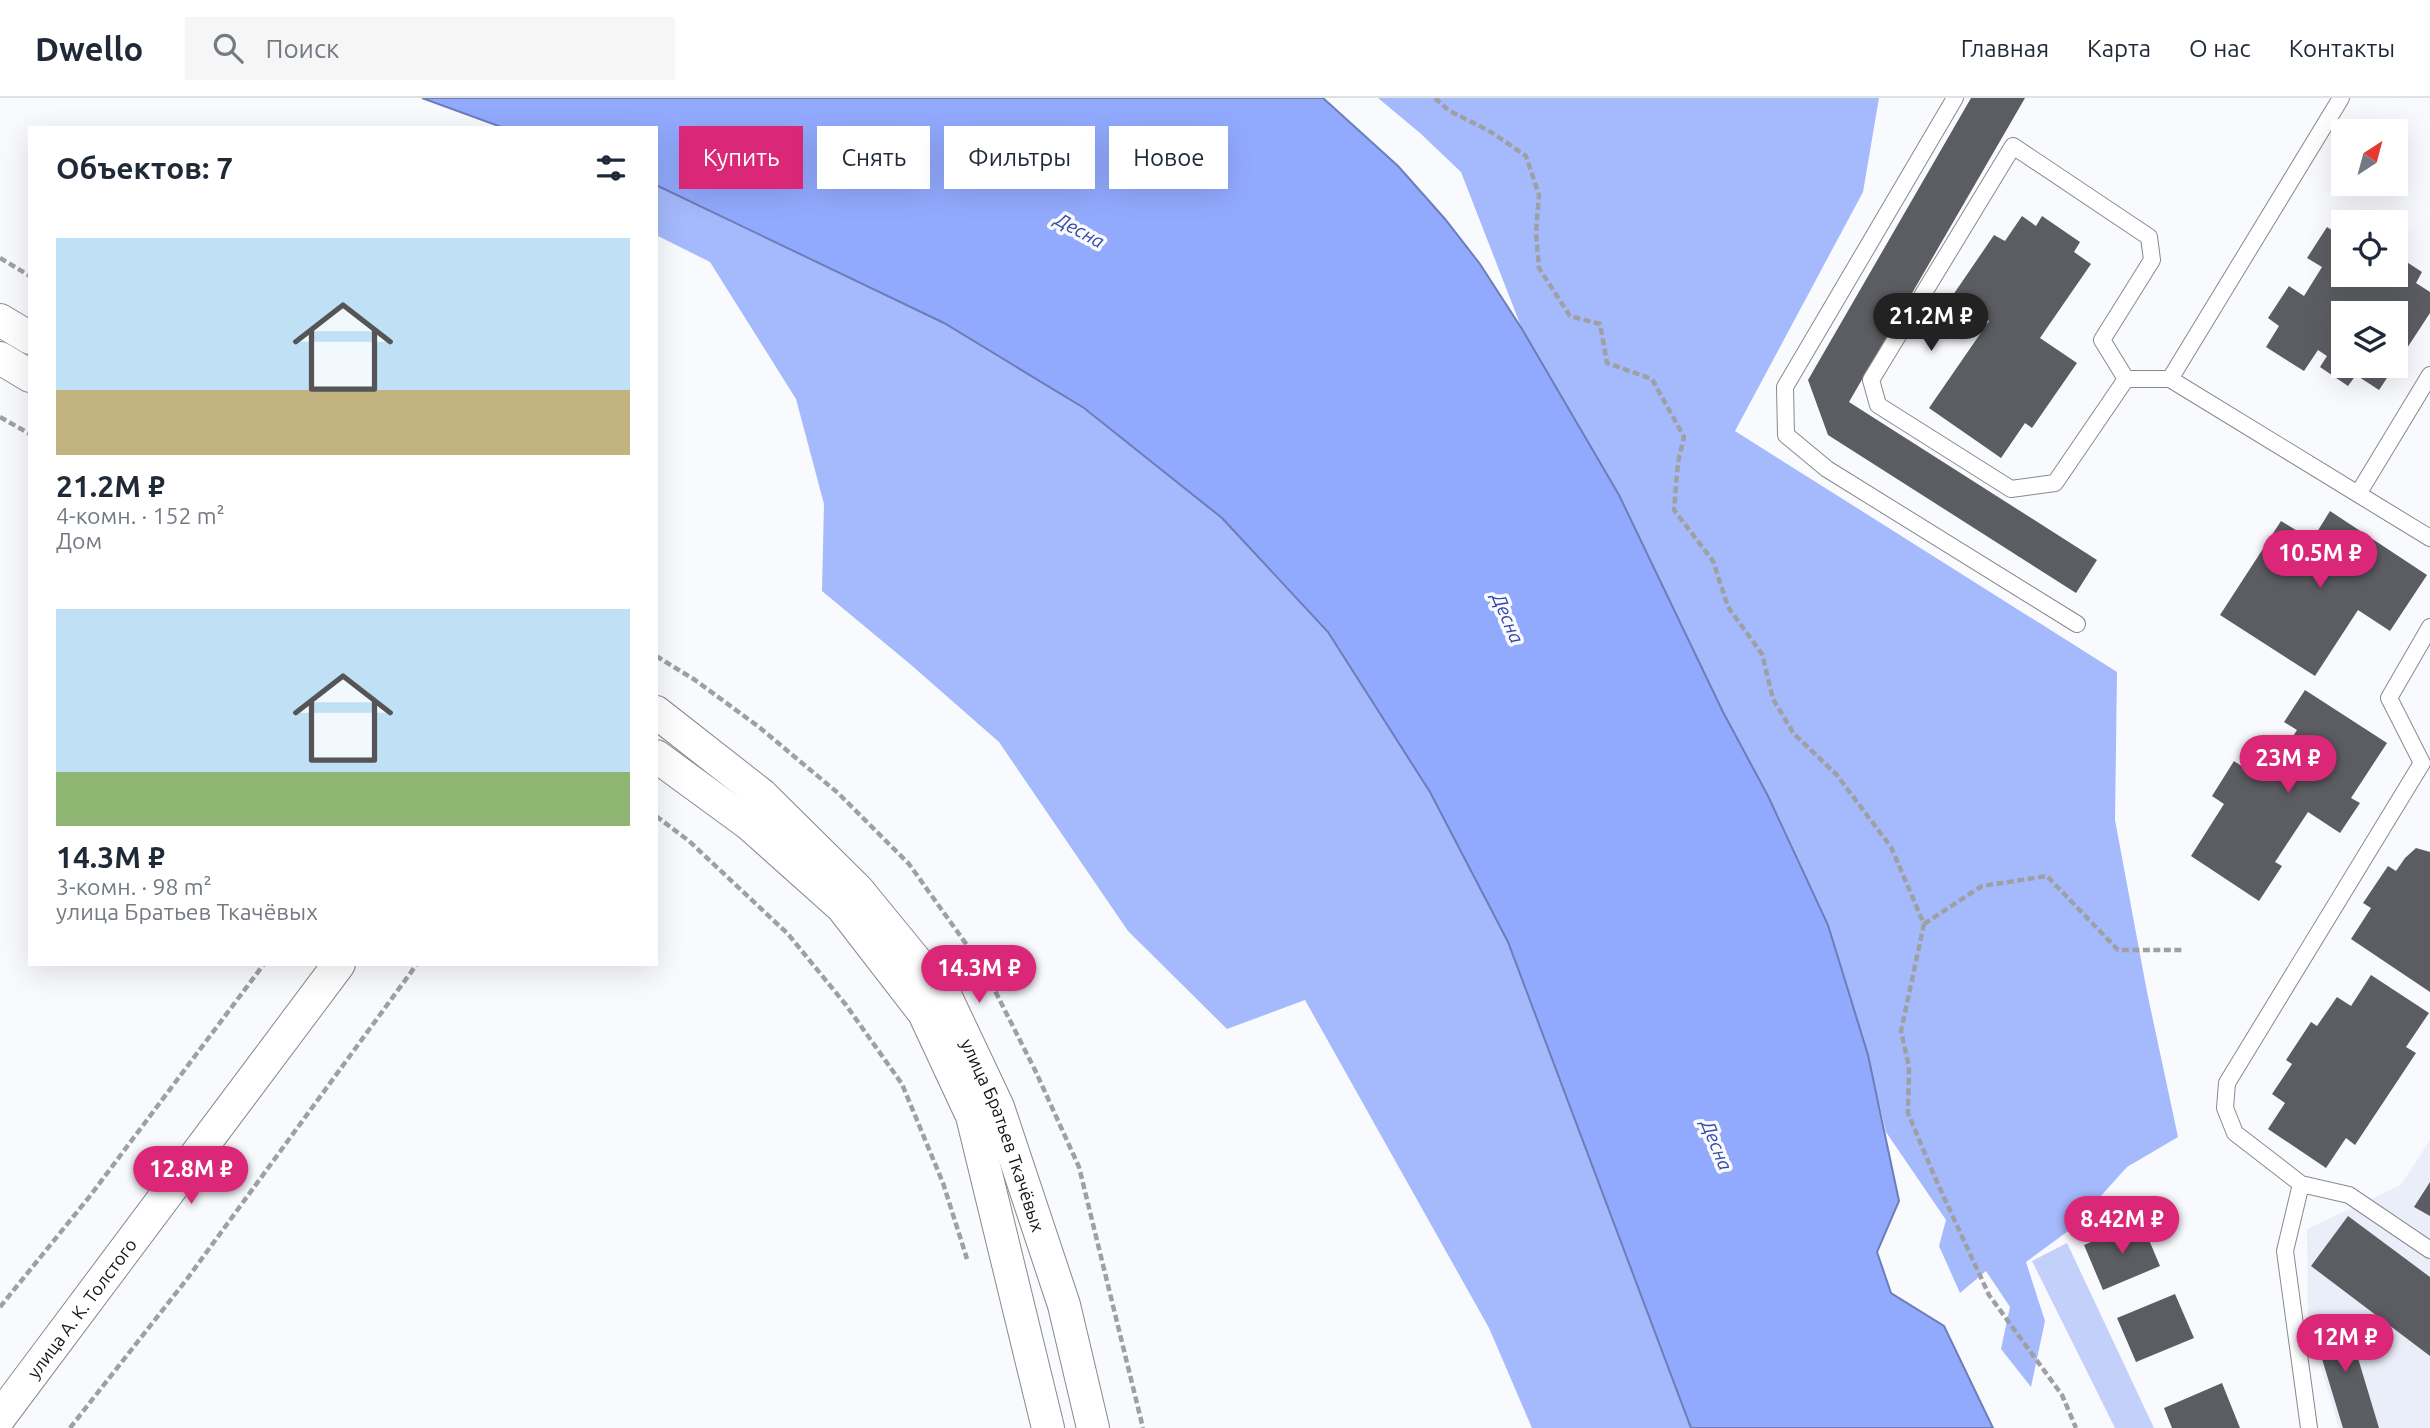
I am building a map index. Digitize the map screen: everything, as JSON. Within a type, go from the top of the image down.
[{"type":"street","points":[[0,320],[28,337]]},
{"type":"street","points":[[0,358],[28,375]]},
{"type":"street","name":"улица Братьев Ткачёвых","points":[[658,714],[762,795],[857,889],[947,999],[998,1107],[1064,1306],[1093,1428]]},
{"type":"street","name":"улица Братьев Ткачёвых","points":[[658,757],[749,824],[842,907],[924,1013],[972,1116],[1048,1428]]},
{"type":"street","name":"улица А. К. Толстого","points":[[0,1417],[338,966]]},
{"type":"lane","points":[[1955,98],[1785,387],[1786,435],[1827,469],[2077,624]]},
{"type":"lane","points":[[2170,379],[2342,98]]},
{"type":"lane","points":[[2013,145],[2149,237],[2152,260],[2102,340],[2126,379],[2055,483],[2011,489],[1878,405],[1871,380],[2013,145]]},
{"type":"lane","points":[[2358,494],[2430,375]]},
{"type":"lane","points":[[2126,379],[2170,379],[2430,538]]},
{"type":"lane","points":[[2430,627],[2389,698],[2426,766],[2227,1083],[2225,1108],[2235,1133],[2301,1184],[2349,1195],[2430,1250]]},
{"type":"lane","points":[[2301,1184],[2286,1251],[2309,1428]]},
{"type":"path","points":[[1435,98],[1448,110],[1491,132],[1525,156],[1539,195],[1536,233],[1539,268],[1570,316],[1600,324],[1607,363],[1652,379],[1684,436],[1678,462],[1674,510],[1713,561],[1728,607],[1762,654],[1773,699],[1794,734],[1836,774],[1891,848],[1924,924],[1901,1031],[1909,1067],[1909,1113],[1936,1180],[1989,1295],[2062,1395],[2076,1428]]},
{"type":"path","points":[[0,258],[28,275]]},
{"type":"path","points":[[0,417],[28,433]]},
{"type":"path","points":[[658,818],[689,841],[788,934],[846,1005],[902,1084],[943,1183],[969,1263]]},
{"type":"path","points":[[1924,924],[1982,886],[2047,876],[2118,950],[2182,950]]},
{"type":"path","points":[[0,1307],[90,1196],[262,966]]},
{"type":"path","points":[[70,1428],[187,1279],[416,966]]},
{"type":"shaded area","points":[[1378,98],[1879,98],[1863,192],[1735,431],[2117,672],[2115,820],[2147,992],[2178,1137],[2127,1167],[2071,1229],[2026,1262],[2045,1321],[2031,1387],[2001,1349],[2010,1307],[1986,1271],[1960,1293],[1939,1246],[1946,1220],[1886,1132],[1868,1055],[1828,925],[1768,796],[1723,712],[1619,495],[1522,329],[1461,172]]},
{"type":"shaded area","points":[[658,186],[944,323],[1084,408],[1222,518],[1328,632],[1430,792],[1508,942],[1691,1428],[1532,1428],[1489,1328],[1305,1000],[1227,1029],[1128,931],[999,742],[822,591],[824,504],[796,399],[710,262],[658,236]]},
{"type":"shaded area","points":[[2430,1140],[2430,1428],[2339,1428],[2308,1323],[2307,1229],[2401,1185]]},
{"type":"shaded area","points":[[2067,1243],[2154,1428],[2115,1428],[2032,1261]]},
{"type":"water","name":"Десна","points":[[422,98],[1323,98],[1398,166],[1480,264],[1522,329],[1619,495],[1723,712],[1768,796],[1828,925],[1868,1055],[1899,1201],[1877,1252],[1891,1293],[1944,1326],[1993,1428],[1691,1428],[1508,942],[1430,792],[1328,632],[1222,518],[1084,408],[944,323],[658,186],[658,126],[499,126]]},
{"type":"building","points":[[1971,98],[2025,98],[1849,402],[2097,560],[2076,593],[1828,435],[1808,380]]},
{"type":"building","points":[[2022,216],[2036,226],[2042,216],[2080,242],[2074,252],[2091,264],[2040,338],[2077,363],[2032,428],[2025,423],[2001,458],[1929,408],[1989,321],[1953,295],[1994,235],[2005,241]]},
{"type":"building","points":[[2327,227],[2331,230],[2331,287],[2408,287],[2408,263],[2422,272],[2416,283],[2430,292],[2430,313],[2408,347],[2408,301],[2331,301],[2331,374],[2320,367],[2327,356],[2318,350],[2304,371],[2266,347],[2279,326],[2268,318],[2289,286],[2304,296],[2322,267],[2307,258]]},
{"type":"building","points":[[2336,378],[2354,378],[2348,386]]},
{"type":"building","points":[[2361,378],[2387,378],[2379,390]]},
{"type":"building","points":[[2330,511],[2427,575],[2390,631],[2358,610],[2315,676],[2220,615],[2281,521],[2312,540]]},
{"type":"building","points":[[2305,690],[2387,743],[2351,798],[2360,803],[2340,833],[2308,812],[2275,862],[2282,866],[2259,901],[2191,856],[2224,804],[2212,796],[2234,761],[2264,781],[2297,730],[2284,722]]},
{"type":"building","points":[[2416,848],[2430,852],[2430,992],[2351,939],[2371,908],[2363,903],[2388,866],[2396,871]]},
{"type":"building","points":[[2371,975],[2429,1013],[2406,1047],[2416,1053],[2355,1145],[2346,1138],[2326,1168],[2268,1129],[2285,1103],[2272,1094],[2292,1064],[2286,1060],[2311,1022],[2317,1026],[2337,997],[2351,1006]]},
{"type":"building","points":[[2430,1182],[2430,1216],[2414,1207]]},
{"type":"building","points":[[2348,1216],[2430,1277],[2430,1356],[2311,1266]]},
{"type":"building","points":[[2141,1221],[2160,1266],[2103,1290],[2084,1245]]},
{"type":"building","points":[[2175,1294],[2194,1338],[2136,1362],[2117,1318]]},
{"type":"building","points":[[2345,1315],[2379,1428],[2343,1428],[2312,1326]]},
{"type":"building","points":[[2222,1383],[2240,1428],[2172,1428],[2164,1408]]}]
